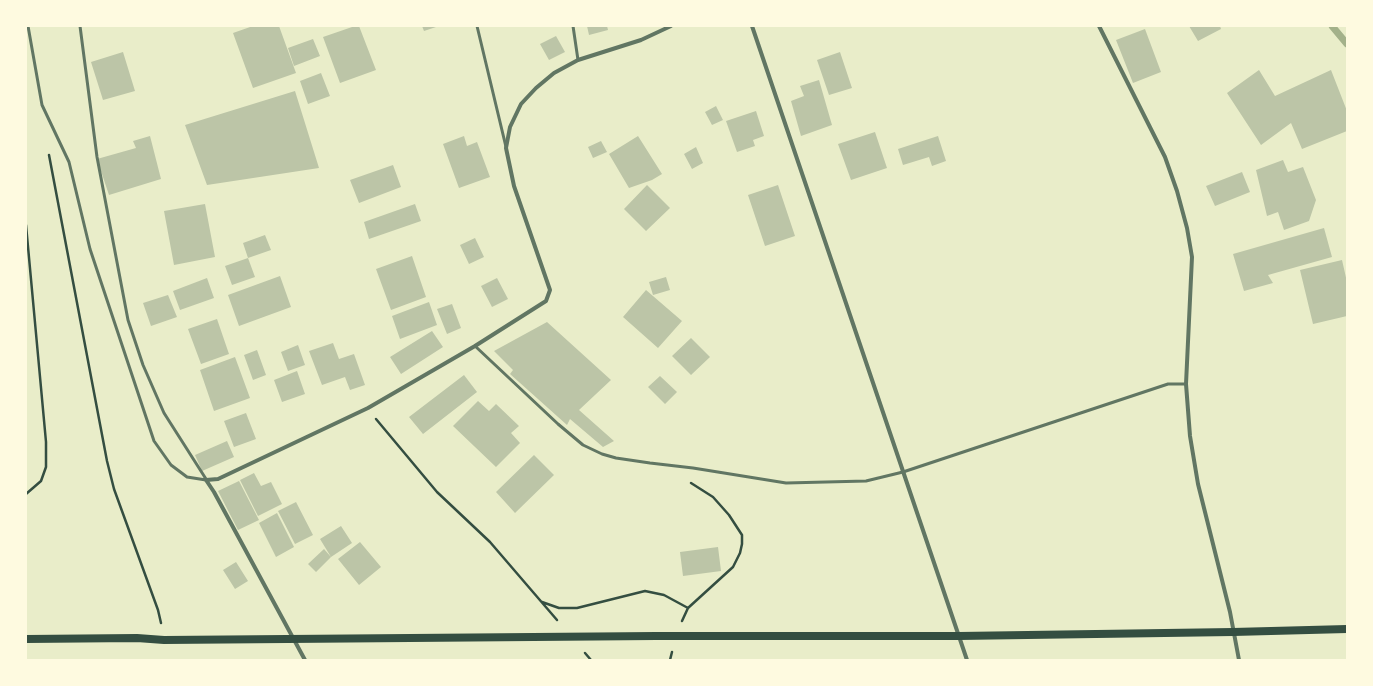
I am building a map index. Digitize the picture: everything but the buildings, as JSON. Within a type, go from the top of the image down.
[{"type":"main road","points":[[26,639],[137,638],[182,640],[959,636],[1347,629]]},
{"type":"street","points":[[305,660],[214,492],[206,480],[218,479],[368,408],[475,346],[546,301],[550,290],[514,186],[506,148],[510,127],[521,104],[536,88],[554,73],[578,60],[640,40],[670,26]]},
{"type":"street","points":[[752,26],[967,660]]},
{"type":"street","points":[[1099,26],[1165,157],[1177,191],[1187,228],[1192,257],[1186,384],[1190,436],[1198,484],[1230,612],[1239,660]]},
{"type":"lane","points":[[28,26],[42,105],[69,162],[90,249],[154,441],[171,466],[187,477],[206,480]]},
{"type":"lane","points":[[80,26],[97,157],[128,320],[143,365],[164,413],[206,480]]},
{"type":"lane","points":[[478,26],[506,148]]},
{"type":"lane","points":[[573,26],[578,60]]},
{"type":"lane","points":[[475,346],[583,446],[616,458],[694,468],[786,483],[866,482],[903,472],[1168,384],[1186,384]]},
{"type":"path","points":[[48,152],[107,462],[114,489],[158,610],[161,624]]},
{"type":"path","points":[[26,225],[46,442],[46,467],[41,481],[26,494]]},
{"type":"path","points":[[368,408],[437,492],[490,542],[562,625]]},
{"type":"path","points":[[662,465],[713,497],[730,515],[742,535],[740,553],[733,567],[688,608],[674,637],[674,648],[670,660]]},
{"type":"path","points":[[542,602],[559,608],[577,608],[645,590],[664,595],[688,608]]},
{"type":"path","points":[[581,648],[591,660]]},
{"type":"waterway","points":[[1332,26],[1347,44]]}]
